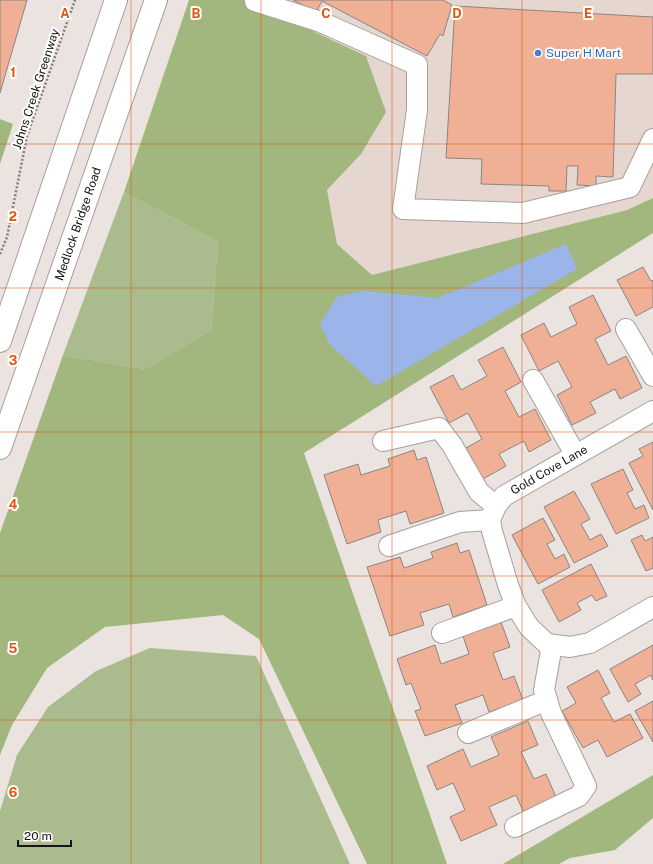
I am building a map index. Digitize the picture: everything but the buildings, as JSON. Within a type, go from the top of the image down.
[{"type":"highway","points":[[0,340],[116,0]]},
{"type":"highway","name":"Medlock Bridge Road","points":[[0,448],[156,0]]},
{"type":"street","points":[[255,0],[322,22],[417,65],[417,110],[402,209],[523,213],[630,187],[653,139]]},
{"type":"street","points":[[626,329],[653,376]]},
{"type":"street","points":[[533,380],[576,454]]},
{"type":"street","name":"Gold Cove Lane","points":[[493,513],[504,496],[653,411]]},
{"type":"street","points":[[383,441],[439,428],[452,445],[493,513],[508,585],[516,606],[529,627],[547,644],[552,646],[570,647],[590,643],[653,607]]},
{"type":"street","points":[[389,546],[460,522],[493,513]]},
{"type":"street","points":[[442,633],[516,606]]},
{"type":"street","points":[[515,827],[580,796],[586,786],[551,713],[544,690],[552,646]]},
{"type":"street","points":[[468,733],[547,700]]},
{"type":"path","name":"Johns Creek Greenway","points":[[0,254],[7,236],[27,136],[75,0]]},
{"type":"shaded area","points":[[246,0],[653,0],[653,198],[627,210],[372,275],[337,244],[327,190],[361,154]]},
{"type":"green space","points":[[189,0],[246,0],[366,56],[386,112],[361,154],[327,190],[337,244],[372,275],[627,210],[653,198],[653,233],[304,453],[447,864],[367,864],[259,639],[223,615],[105,627],[47,668],[12,725],[0,755],[0,533],[63,355],[145,369],[211,330],[218,242],[124,192]]},
{"type":"green space","points":[[0,119],[13,124],[0,164]]},
{"type":"green space","points":[[124,192],[218,242],[211,330],[145,369],[63,355]]},
{"type":"green space","points":[[150,648],[256,656],[350,864],[0,864],[0,811],[17,755],[48,707],[96,671]]},
{"type":"green space","points":[[653,775],[653,818],[615,850],[570,858],[559,864],[503,864]]},
{"type":"water","points":[[566,244],[577,269],[376,386],[330,345],[320,324],[337,297],[364,291],[438,298]]},
{"type":"place","name":"Super H Mart","points":[[538,53]]}]
